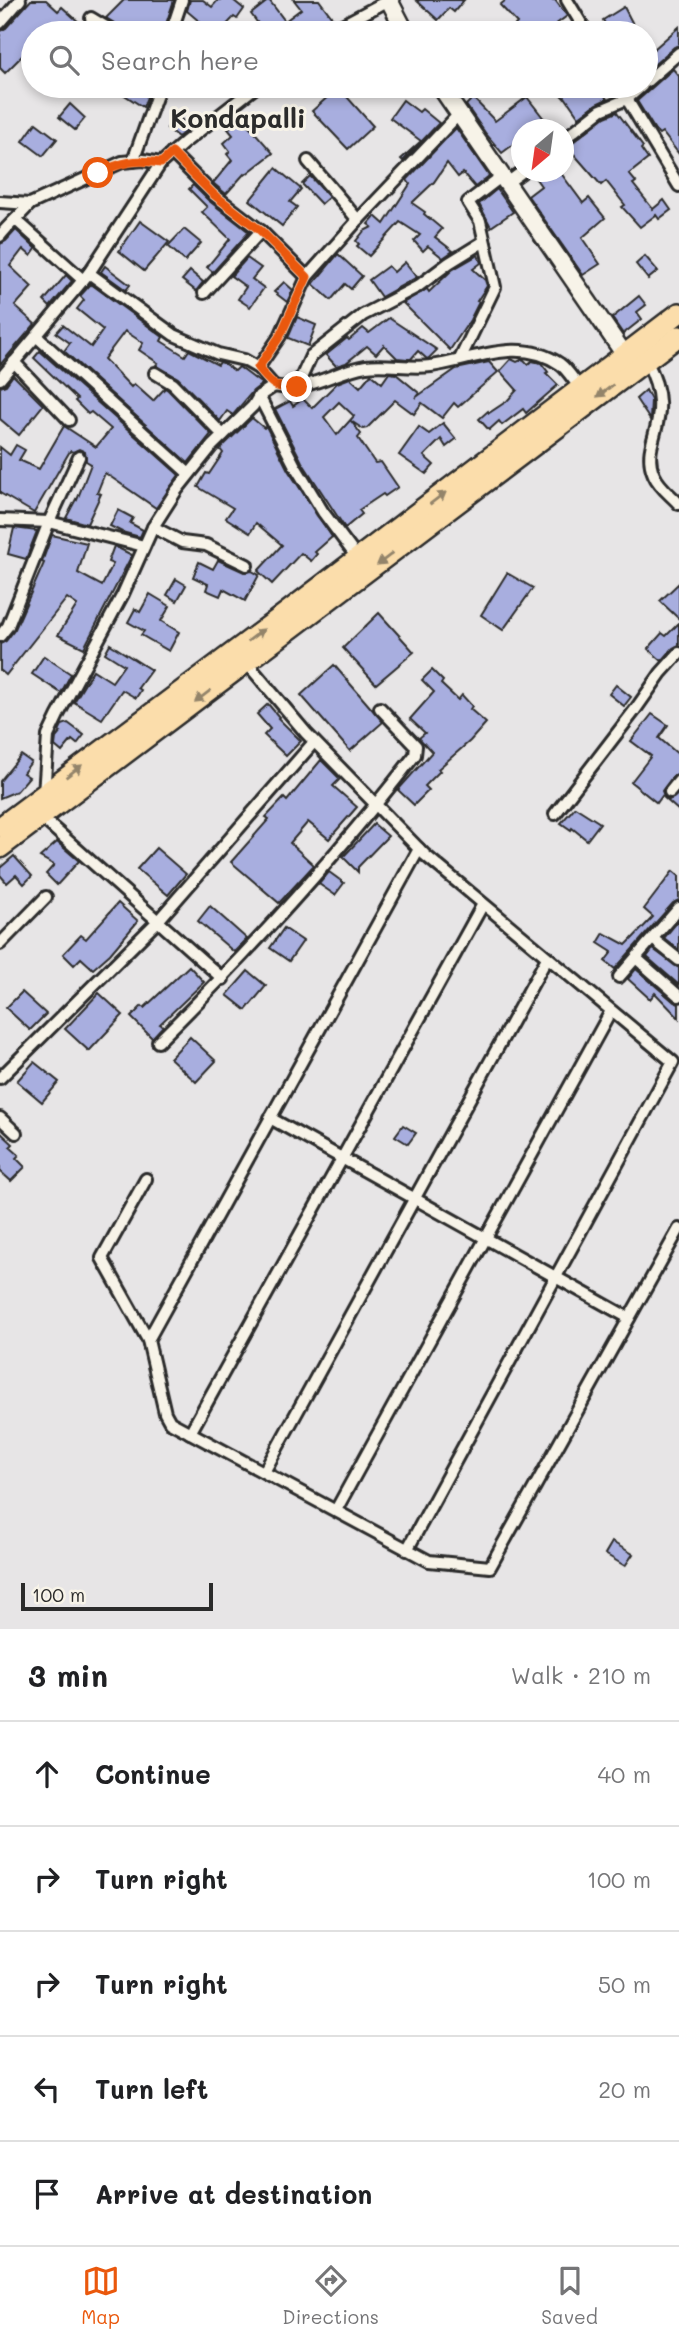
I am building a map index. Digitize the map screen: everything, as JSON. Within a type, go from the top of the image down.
[{"type":"highway","points":[[0,848],[247,663],[635,361],[679,313]]},
{"type":"highway","points":[[0,827],[580,389],[679,336]]},
{"type":"street","points":[[0,23],[20,0]]},
{"type":"street","points":[[175,21],[182,0]]},
{"type":"street","points":[[350,21],[389,0],[400,21]]},
{"type":"street","points":[[567,0],[580,21]]},
{"type":"street","points":[[91,18],[96,21]]},
{"type":"street","points":[[658,72],[679,53]]},
{"type":"street","points":[[133,161],[156,98]]},
{"type":"street","points":[[0,379],[86,276],[161,163],[242,98]]},
{"type":"street","points":[[448,98],[635,361],[656,372],[664,388],[669,411],[651,464],[658,482],[679,504]]},
{"type":"street","points":[[574,131],[601,110],[627,99],[679,186]]},
{"type":"street","points":[[258,368],[280,336],[307,277],[459,114]]},
{"type":"street","points":[[172,153],[213,194],[261,231],[307,277]]},
{"type":"street","points":[[0,236],[30,204],[122,163],[143,160],[161,163]]},
{"type":"street","points":[[307,161],[358,220]]},
{"type":"street","points":[[460,359],[495,287],[480,221],[468,202],[511,177]]},
{"type":"street","points":[[0,202],[30,204]]},
{"type":"street","points":[[16,220],[86,276],[174,335],[199,347],[244,360],[258,368],[274,386],[287,389],[319,383],[366,366],[430,366],[503,350],[519,350],[543,356],[561,365],[580,389]]},
{"type":"street","points":[[204,293],[261,231]]},
{"type":"street","points":[[297,387],[311,356],[363,315],[417,287],[484,242]]},
{"type":"street","points":[[36,336],[188,473]]},
{"type":"street","points":[[14,362],[69,420]]},
{"type":"street","points":[[155,373],[173,384],[223,435]]},
{"type":"street","points":[[44,794],[48,736],[123,594],[153,527],[188,473],[259,397],[274,386]]},
{"type":"street","points":[[259,397],[302,478],[358,559]]},
{"type":"street","points":[[0,636],[8,626],[49,522],[79,457]]},
{"type":"street","points":[[0,520],[49,522],[144,546]]},
{"type":"street","points":[[153,527],[182,542],[206,545],[247,565]]},
{"type":"street","points":[[555,814],[679,653]]},
{"type":"street","points":[[247,663],[314,742],[419,849],[673,1062],[407,1550]]},
{"type":"street","points":[[158,1042],[223,979],[377,805],[415,755],[416,746],[380,708]]},
{"type":"street","points":[[0,1077],[157,922],[314,742]]},
{"type":"street","points":[[670,792],[679,781]]},
{"type":"street","points":[[41,817],[223,979]]},
{"type":"street","points":[[148,1339],[419,849]]},
{"type":"street","points":[[0,944],[46,897]]},
{"type":"street","points":[[190,1433],[483,904]]},
{"type":"street","points":[[619,977],[679,908]]},
{"type":"street","points":[[653,939],[679,960]]},
{"type":"street","points":[[264,1472],[547,958]]},
{"type":"street","points":[[636,958],[679,996]]},
{"type":"street","points":[[336,1510],[611,1011]]},
{"type":"street","points":[[0,1118],[16,1133]]},
{"type":"street","points":[[270,1118],[629,1318]]},
{"type":"street","points":[[146,1179],[102,1258],[148,1339],[165,1413],[170,1422],[429,1561],[490,1567],[679,1229]]},
{"type":"building","points":[[31,0],[46,0],[58,11],[62,7],[78,21],[21,21],[21,57],[5,73],[0,68],[0,31],[6,28]]},
{"type":"building","points":[[124,0],[174,0],[167,21],[111,21],[106,18]]},
{"type":"building","points":[[190,0],[203,0],[212,7],[218,0],[233,0],[244,9],[237,19],[234,17],[230,21],[199,21],[187,11]]},
{"type":"building","points":[[269,0],[285,21],[256,21],[251,14]]},
{"type":"building","points":[[294,0],[319,0],[334,20],[285,21],[301,9]]},
{"type":"building","points":[[416,0],[464,0],[454,12],[449,8],[438,20]]},
{"type":"building","points":[[506,0],[555,0],[567,16],[560,21],[515,21],[500,5]]},
{"type":"building","points":[[624,7],[631,21],[604,21]]},
{"type":"building","points":[[679,27],[679,45],[658,61],[658,45]]},
{"type":"building","points":[[673,69],[679,76],[679,154],[662,132],[659,134],[655,130],[637,101],[640,98],[658,98],[658,82]]},
{"type":"building","points":[[129,98],[147,98],[143,107]]},
{"type":"building","points":[[327,98],[348,98],[373,126],[348,149],[312,111]]},
{"type":"building","points":[[473,98],[495,121],[526,98],[544,119],[511,119],[511,146],[502,153],[466,105]]},
{"type":"building","points":[[566,98],[607,99],[596,104],[579,117]]},
{"type":"building","points":[[403,100],[419,112],[422,109],[439,123],[403,161],[401,159],[421,141],[390,118]]},
{"type":"building","points":[[70,104],[85,118],[75,130],[59,117]]},
{"type":"building","points":[[617,112],[643,147],[641,149],[648,159],[629,174],[636,182],[633,184],[653,209],[664,200],[671,210],[659,219],[656,215],[640,227],[622,207],[625,205],[606,181],[601,185],[574,154],[574,141],[605,117]]},
{"type":"building","points":[[177,116],[191,127],[178,137],[167,128]]},
{"type":"building","points":[[242,118],[273,153],[244,174],[226,194],[213,183],[232,160],[224,143],[233,135],[228,129]]},
{"type":"building","points":[[36,123],[57,139],[43,156],[23,141]]},
{"type":"building","points":[[456,128],[489,176],[475,187],[463,173],[458,177],[447,163],[434,182],[412,203],[442,229],[435,237],[453,251],[443,258],[428,246],[423,251],[414,241],[420,235],[400,222],[369,256],[357,246],[359,244],[356,241],[364,231],[372,227],[368,224],[375,216],[384,224],[410,184],[407,180]]},
{"type":"building","points":[[276,168],[301,189],[290,202],[297,207],[282,226],[250,200]]},
{"type":"building","points":[[310,176],[329,197],[321,204],[302,184]]},
{"type":"building","points":[[538,182],[567,182],[583,203],[589,198],[605,218],[582,238],[600,264],[583,275],[528,196],[541,186]]},
{"type":"building","points":[[193,185],[249,232],[213,272],[207,267],[230,239],[202,212],[207,207],[189,189]]},
{"type":"building","points":[[497,189],[513,212],[491,227],[479,204]]},
{"type":"building","points":[[140,221],[169,242],[144,271],[119,251]]},
{"type":"building","points":[[184,229],[201,243],[185,261],[168,246]]},
{"type":"building","points":[[16,230],[36,249],[31,256],[23,249],[10,266],[32,287],[15,306],[35,324],[0,365],[0,244]]},
{"type":"building","points":[[338,254],[362,276],[351,289],[345,284],[331,300],[313,284]]},
{"type":"building","points":[[478,255],[481,263],[473,269],[485,280],[487,286],[477,301],[479,302],[470,320],[450,350],[403,303],[427,289],[429,292],[452,270]]},
{"type":"building","points":[[645,256],[658,271],[648,279],[636,264]]},
{"type":"building","points":[[247,258],[261,268],[252,279],[264,288],[250,307],[238,299],[246,287],[231,276]]},
{"type":"building","points":[[405,262],[417,277],[381,297],[369,280],[388,266],[394,272]]},
{"type":"building","points":[[105,266],[130,285],[126,290],[101,272]]},
{"type":"building","points":[[190,271],[203,282],[196,291],[182,280]]},
{"type":"building","points":[[66,275],[72,281],[50,307],[44,301]]},
{"type":"building","points":[[284,282],[293,290],[287,302],[274,292]]},
{"type":"building","points":[[91,284],[163,337],[161,341],[185,356],[189,350],[218,365],[223,363],[235,371],[239,367],[262,384],[233,415],[227,411],[220,421],[178,378],[156,365],[158,363],[139,350],[143,343],[125,331],[104,359],[131,387],[134,384],[153,401],[165,388],[168,390],[211,434],[188,463],[64,351],[70,343],[56,333],[63,325],[91,347],[103,330],[77,309],[84,300],[80,296]]},
{"type":"building","points":[[639,296],[646,305],[637,312],[642,319],[623,334],[612,318]]},
{"type":"building","points":[[297,317],[316,325],[308,346],[288,338]]},
{"type":"building","points":[[389,318],[437,350],[427,359],[418,351],[411,359],[407,359],[397,358],[384,345],[376,354],[367,346],[346,363],[336,366],[326,355],[363,328],[369,333]]},
{"type":"building","points":[[40,351],[179,475],[156,508],[105,473],[97,493],[101,494],[87,524],[66,518],[77,500],[91,464],[86,461],[85,452],[79,449],[70,451],[34,513],[0,493],[0,447],[10,455],[16,445],[25,450],[19,460],[39,469],[64,426],[96,447],[111,429],[91,412],[88,414],[75,401],[77,399],[34,358]]},
{"type":"building","points":[[511,359],[517,362],[523,359],[528,364],[532,361],[541,363],[548,372],[546,373],[558,385],[526,413],[523,409],[502,425],[499,421],[489,430],[479,419],[507,401],[517,390],[500,371]]},
{"type":"building","points":[[489,362],[498,372],[458,407],[454,403],[442,418],[422,403],[414,414],[395,400],[367,428],[363,429],[351,421],[361,434],[358,438],[375,463],[381,462],[398,487],[359,510],[362,514],[345,528],[302,462],[275,409],[290,401],[293,406],[303,399],[312,408],[337,383],[350,378],[360,387],[371,374],[382,383],[389,373],[396,374],[419,393],[415,398],[456,369]],"holes":[[[339,402],[354,416],[337,435],[324,417]]]},
{"type":"building","points":[[13,375],[43,405],[19,435],[0,419],[0,387],[6,385]]},
{"type":"building","points":[[646,390],[651,400],[650,420],[636,399]]},
{"type":"building","points":[[252,418],[264,428],[266,426],[288,470],[332,537],[315,552],[317,554],[311,561],[301,553],[272,584],[258,571],[282,545],[256,523],[250,533],[226,518],[233,508],[198,487],[223,453],[220,449]]},
{"type":"building","points":[[443,423],[456,439],[446,447],[441,439],[424,456],[434,465],[426,474],[399,455],[419,427],[429,434]]},
{"type":"building","points":[[118,510],[133,518],[130,523],[143,530],[140,537],[110,526]]},
{"type":"building","points":[[14,528],[37,531],[26,559],[8,554]]},
{"type":"building","points":[[52,535],[87,543],[78,573],[102,586],[113,564],[108,562],[114,546],[132,555],[84,648],[58,635],[77,605],[67,598],[6,675],[0,670],[0,644],[6,641],[15,629],[44,563],[42,562]]},
{"type":"building","points":[[218,560],[244,572],[252,571],[259,575],[245,601],[223,589],[220,596],[206,590],[208,584],[193,577],[199,562],[213,569]]},
{"type":"building","points":[[507,573],[533,588],[503,630],[481,615]]},
{"type":"building","points":[[176,579],[186,585],[177,601],[167,595]]},
{"type":"building","points":[[679,583],[679,619],[660,601]]},
{"type":"building","points":[[150,594],[170,606],[161,621],[179,632],[169,651],[141,635],[144,631],[128,622],[135,609],[140,612]]},
{"type":"building","points":[[379,613],[414,652],[376,684],[343,648]]},
{"type":"building","points":[[679,623],[679,645],[662,661],[648,649],[662,633],[666,636]]},
{"type":"building","points":[[110,644],[151,670],[138,688],[141,690],[136,698],[122,690],[102,719],[74,702],[93,670],[112,682],[124,665],[105,653]]},
{"type":"building","points":[[44,656],[71,674],[61,693],[32,674]]},
{"type":"building","points":[[334,665],[383,722],[350,751],[301,695]]},
{"type":"building","points":[[432,670],[443,681],[441,684],[458,700],[462,695],[472,706],[470,709],[486,723],[438,769],[440,771],[425,786],[429,790],[414,805],[398,790],[432,752],[419,738],[425,733],[410,719],[434,692],[422,680]]},
{"type":"building","points":[[616,685],[631,697],[624,706],[609,694]]},
{"type":"building","points":[[268,704],[301,741],[286,756],[264,735],[270,729],[257,714]]},
{"type":"building","points":[[652,714],[668,725],[659,738],[679,755],[679,773],[673,776],[662,791],[669,800],[679,793],[679,811],[662,796],[657,803],[631,782],[651,756],[631,741]]},
{"type":"building","points":[[68,723],[84,735],[77,744],[72,740],[62,752],[55,746],[56,738],[62,725]]},
{"type":"building","points":[[21,755],[31,762],[23,773],[29,777],[17,791],[0,798],[0,781]]},
{"type":"building","points":[[321,760],[340,779],[333,786],[357,807],[329,839],[308,822],[290,843],[314,865],[279,903],[231,862],[269,819],[266,817],[284,798],[287,801]]},
{"type":"building","points":[[575,807],[600,823],[587,840],[561,823]]},
{"type":"building","points":[[374,824],[388,836],[358,867],[358,872],[343,857]]},
{"type":"building","points":[[57,842],[79,861],[57,885],[46,874],[54,865],[40,857]]},
{"type":"building","points":[[156,848],[186,874],[168,895],[137,869]]},
{"type":"building","points":[[14,856],[32,876],[24,884],[16,875],[7,883],[0,875],[0,868]]},
{"type":"building","points":[[673,871],[679,876],[679,900],[673,903],[615,969],[605,961],[612,952],[598,943],[604,933],[626,945],[653,917],[644,909]]},
{"type":"building","points":[[329,872],[344,883],[335,895],[319,884]]},
{"type":"building","points":[[118,903],[138,921],[110,954],[93,969],[81,958],[74,965],[63,954],[81,935],[86,939]]},
{"type":"building","points":[[210,906],[247,939],[234,952],[198,921]]},
{"type":"building","points":[[679,922],[679,950],[664,938]]},
{"type":"building","points":[[284,928],[303,941],[289,961],[270,948]]},
{"type":"building","points":[[653,949],[679,968],[679,985],[647,957]]},
{"type":"building","points":[[189,966],[204,982],[160,1024],[163,1026],[152,1038],[131,1017]]},
{"type":"building","points":[[636,969],[679,1004],[679,1018],[655,993],[650,999],[628,979]]},
{"type":"building","points":[[248,971],[266,986],[246,1010],[227,995]]},
{"type":"building","points":[[22,992],[46,1014],[30,1030],[6,1008]]},
{"type":"building","points":[[99,993],[123,1015],[89,1051],[65,1029]]},
{"type":"building","points":[[190,1037],[216,1061],[196,1082],[170,1058]]},
{"type":"building","points":[[34,1062],[59,1082],[42,1102],[17,1081]]},
{"type":"building","points":[[403,1125],[416,1133],[408,1144],[395,1136]]},
{"type":"building","points":[[0,1132],[13,1144],[10,1147],[19,1155],[16,1158],[25,1167],[11,1181],[0,1171]]},
{"type":"building","points":[[612,1542],[633,1554],[625,1566],[605,1554]]},
{"type":"district","name":"Kondapalli","points":[[238,118]]},
{"type":"route","points":[[98,173],[122,163],[143,160],[161,163],[172,153],[200,183],[261,231],[307,277],[280,336],[258,368],[274,386],[287,389],[297,387]]}]
